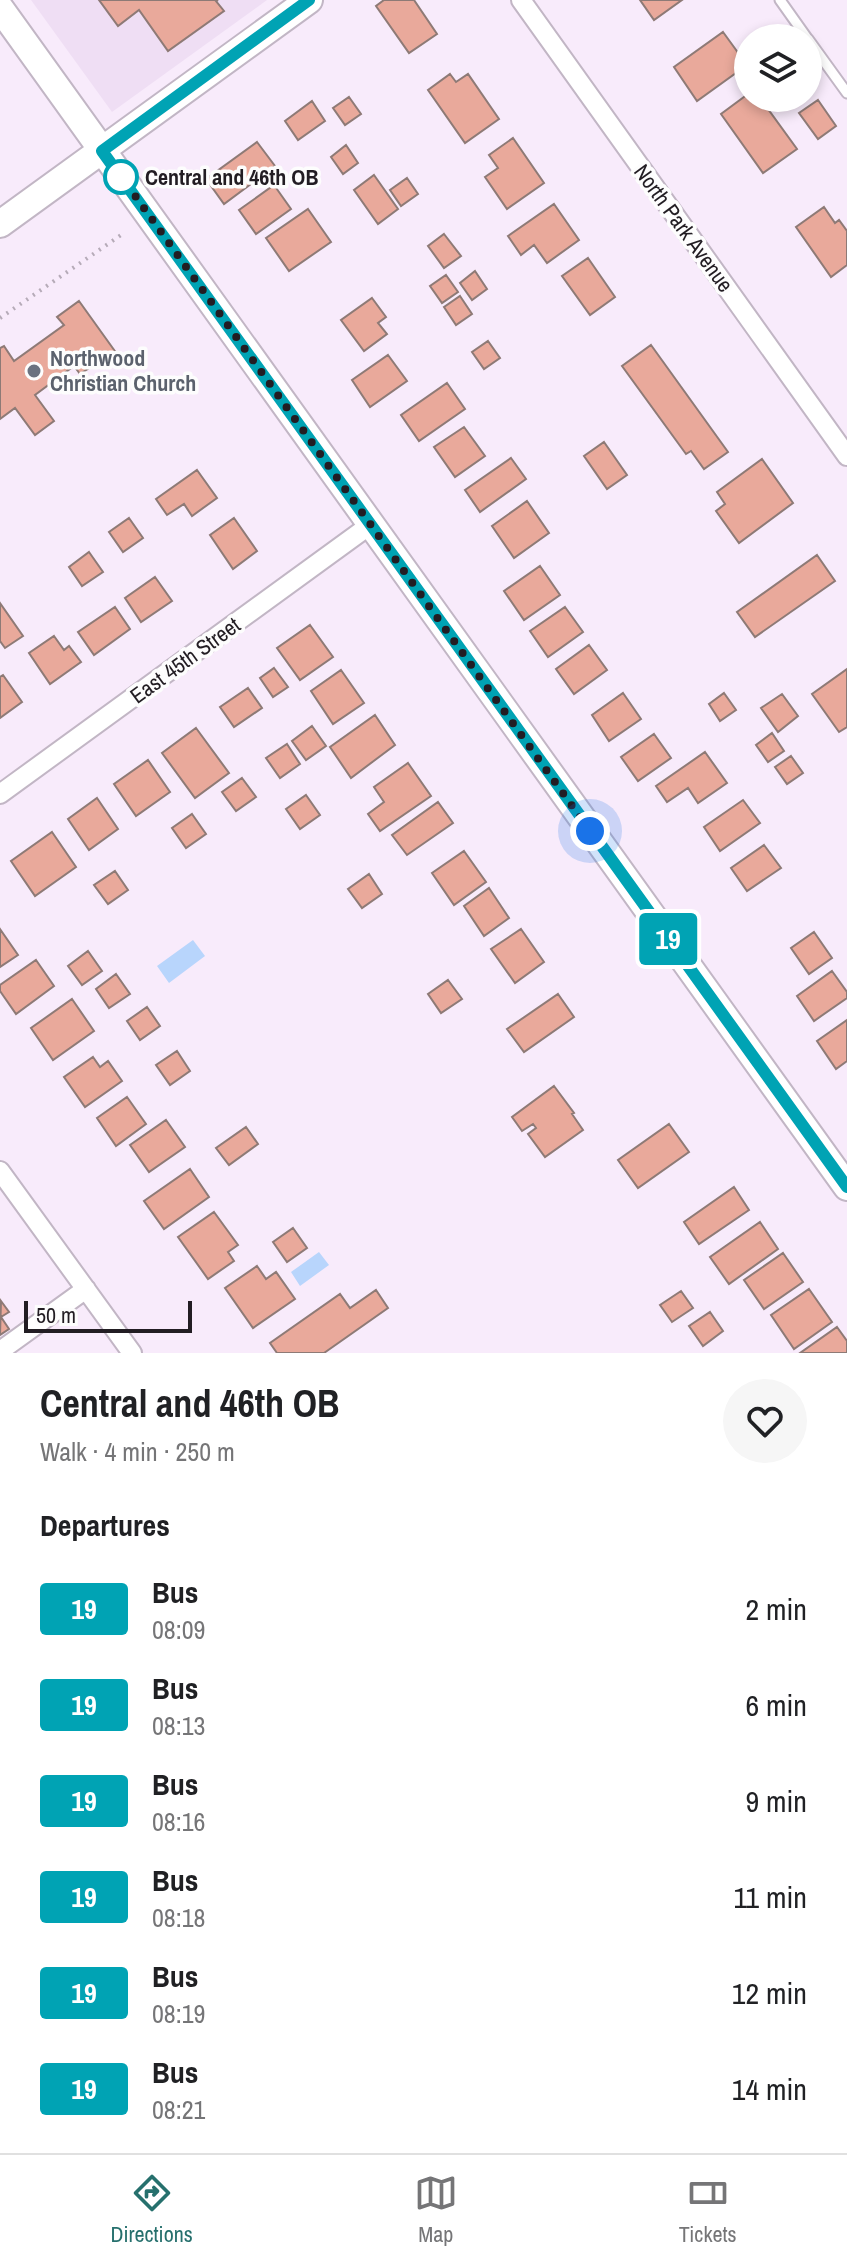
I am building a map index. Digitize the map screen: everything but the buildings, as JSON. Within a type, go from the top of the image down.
[{"type":"main road","points":[[0,224],[309,0]]},
{"type":"main road","points":[[0,8],[847,1187]]},
{"type":"street","name":"North Park Avenue","points":[[521,0],[847,456]]},
{"type":"street","name":"East 45th Street","points":[[0,794],[370,525]]},
{"type":"street","points":[[0,1171],[132,1353]]},
{"type":"street","points":[[0,1351],[86,1289]]},
{"type":"lane","points":[[780,0],[797,24]]},
{"type":"lane","points":[[822,58],[847,93]]},
{"type":"path","points":[[0,318],[124,233]]},
{"type":"shaded area","points":[[31,0],[267,0],[112,112]]},
{"type":"water","points":[[193,940],[205,956],[169,983],[157,966]]},
{"type":"water","points":[[319,1252],[329,1265],[300,1286],[291,1272]]},
{"type":"bus line","name":"19","points":[[309,0],[102,151],[847,1187]]},
{"type":"place","name":"Central and 46th OB","points":[[121,177]]},
{"type":"place","name":"Northwood Christian Church","points":[[34,371]]},
{"type":"route","points":[[121,177],[116,169],[590,831]]}]
